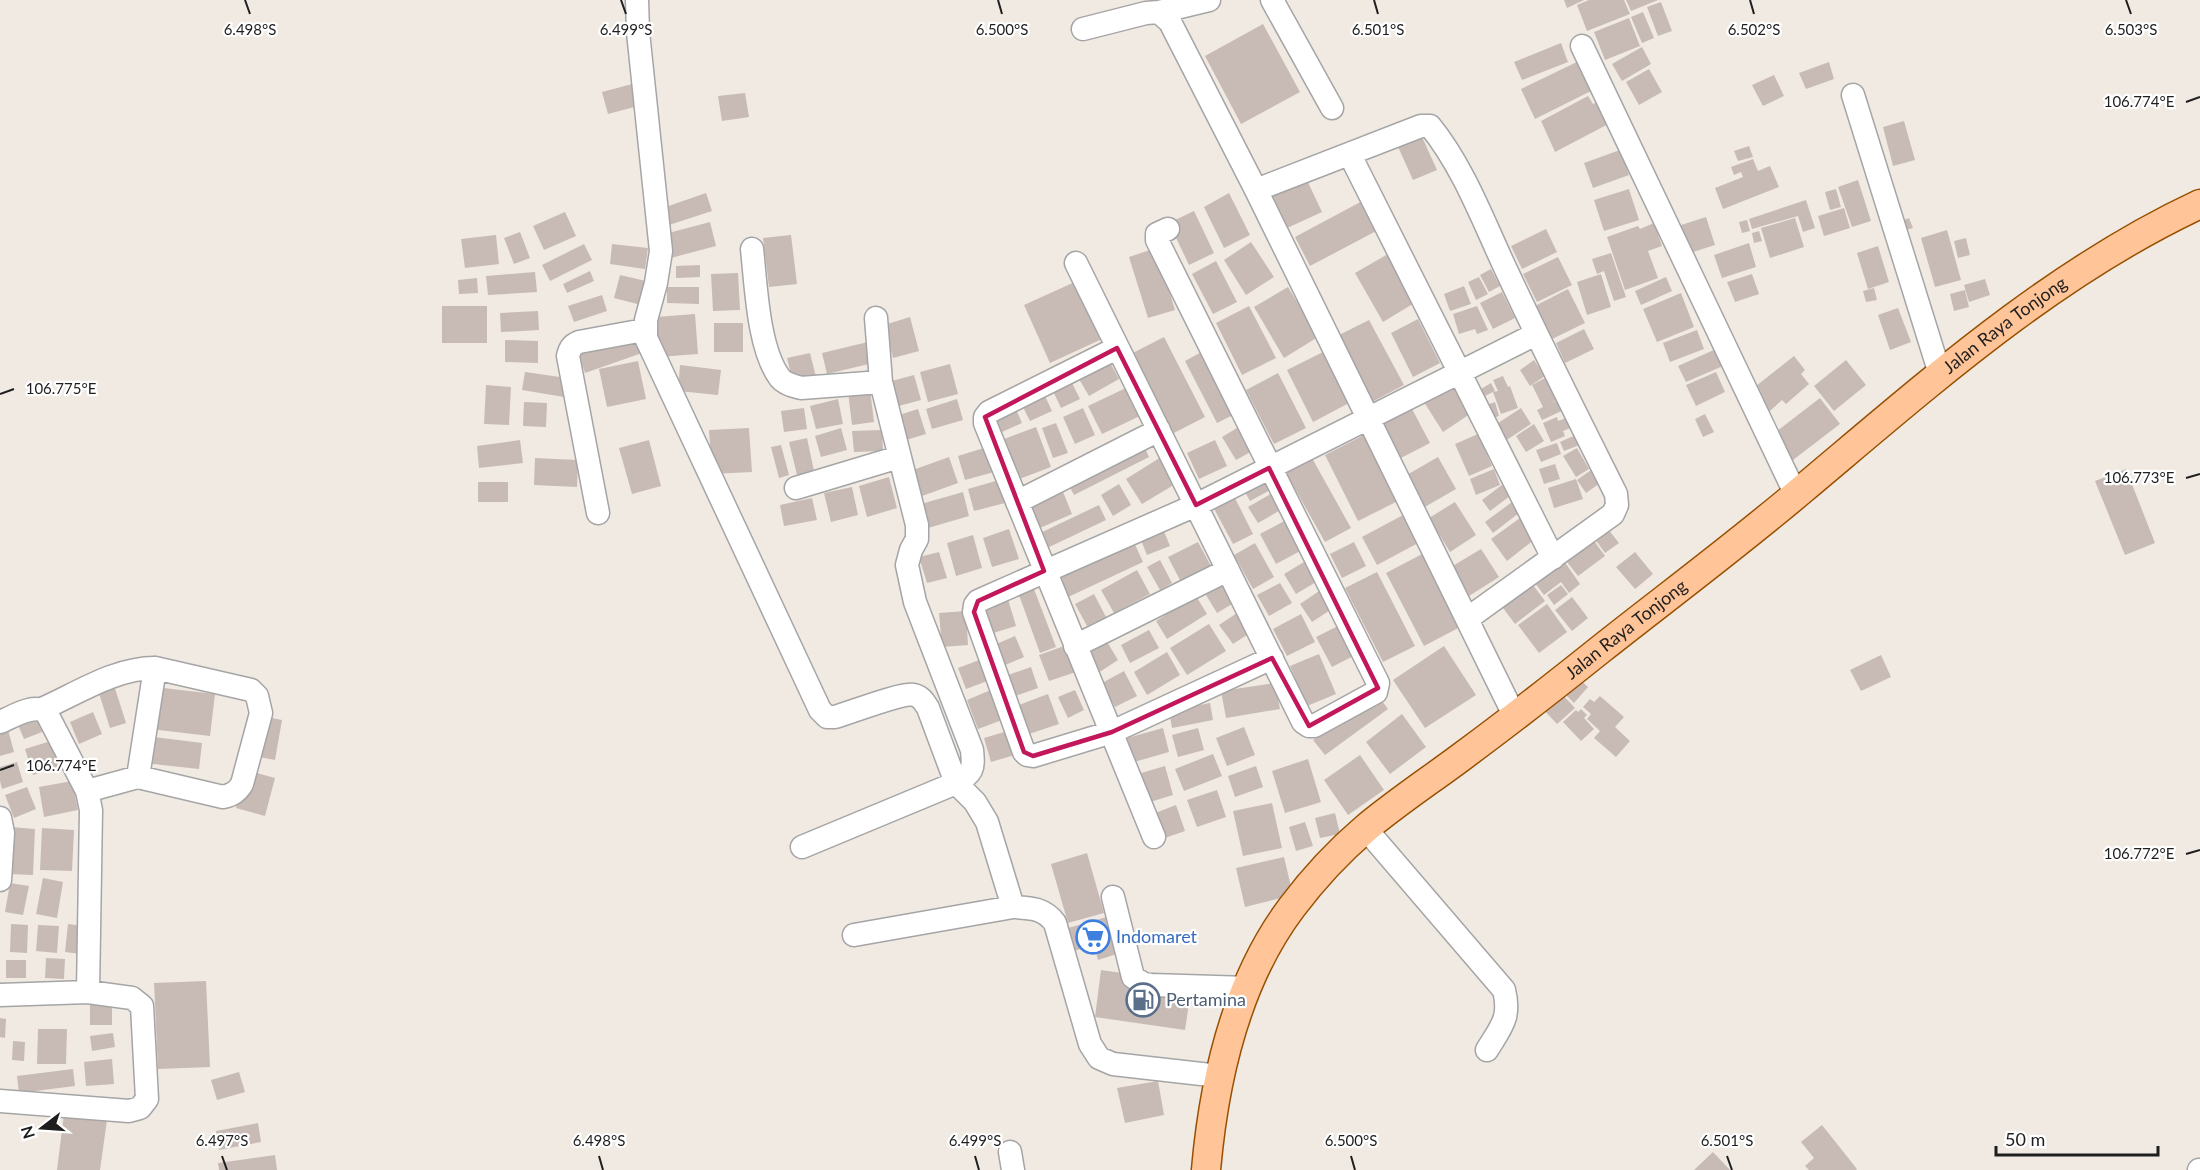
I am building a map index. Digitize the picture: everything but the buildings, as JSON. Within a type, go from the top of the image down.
[{"type":"main road","name":"Jalan Raya Tonjong","points":[[1206,1170],[1211,1119],[1219,1076],[1248,988],[1272,936],[1291,908],[1317,877],[1365,828],[1515,717],[1796,495],[1940,374],[2065,280],[2140,234],[2200,204]]},
{"type":"street","points":[[637,0],[639,44],[661,251],[656,283],[644,330],[649,348],[820,710],[827,717],[835,717],[901,696],[912,694],[922,699],[928,708],[957,783],[975,802],[987,822],[1013,907]]},
{"type":"street","points":[[1083,29],[1209,0]]},
{"type":"street","points":[[1272,0],[1332,108]]},
{"type":"street","points":[[1159,12],[1170,21],[1256,190],[1515,717]]},
{"type":"street","points":[[1582,46],[1796,495]]},
{"type":"street","points":[[1853,95],[1940,374]]},
{"type":"street","points":[[1256,190],[1417,127],[1430,126],[1442,140],[1466,185],[1536,334],[1616,494],[1617,505],[1613,514],[1467,619]]},
{"type":"street","points":[[1350,155],[1553,558]]},
{"type":"street","points":[[1076,263],[1304,722],[1309,726],[1314,726],[1376,692],[1378,683],[1157,240],[1157,234],[1168,229]]},
{"type":"street","points":[[752,249],[765,343],[781,379],[791,386],[801,388],[881,382]]},
{"type":"street","points":[[802,847],[957,783],[971,774],[974,764],[972,750],[915,602],[907,565],[917,539],[917,525],[881,382],[876,318]]},
{"type":"street","points":[[598,513],[568,356],[573,345],[579,342],[644,330]]},
{"type":"street","points":[[1272,658],[1112,732],[1033,756],[1027,755],[974,612],[975,605],[978,601],[1044,571],[1196,505],[1536,334]]},
{"type":"street","points":[[1118,348],[989,412],[985,417],[988,430],[1044,571],[1154,837]]},
{"type":"street","points":[[1017,502],[1159,430]]},
{"type":"street","points":[[796,488],[899,457]]},
{"type":"street","points":[[1075,646],[1228,570]]},
{"type":"street","points":[[0,722],[33,708],[42,709],[116,675],[140,668],[155,668],[251,690],[257,696],[261,713],[242,784],[231,796],[223,797],[138,777],[87,790]]},
{"type":"street","points":[[138,777],[155,668]]},
{"type":"street","points":[[42,709],[50,717],[87,790],[90,810],[88,992]]},
{"type":"street","points":[[0,818],[3,833],[0,880]]},
{"type":"street","points":[[1365,828],[1504,990],[1508,1006],[1506,1020],[1487,1050]]},
{"type":"street","points":[[1113,897],[1133,976],[1138,980],[1151,985],[1248,988]]},
{"type":"street","points":[[854,935],[1013,907],[1039,909],[1050,916],[1055,923],[1090,1044],[1099,1058],[1113,1064],[1219,1076]]},
{"type":"street","points":[[0,995],[88,992],[132,998],[142,1006],[147,1099],[140,1108],[129,1111],[0,1101]]},
{"type":"highlighted area","points":[[1117,348],[1196,505],[1269,468],[1378,688],[1309,726],[1272,658],[1112,732],[1033,756],[1024,752],[974,612],[978,601],[1044,571],[985,417]]},
{"type":"place","name":"Indomaret","points":[[1093,937]]},
{"type":"place","name":"Pertamina","points":[[1143,1000]]}]
